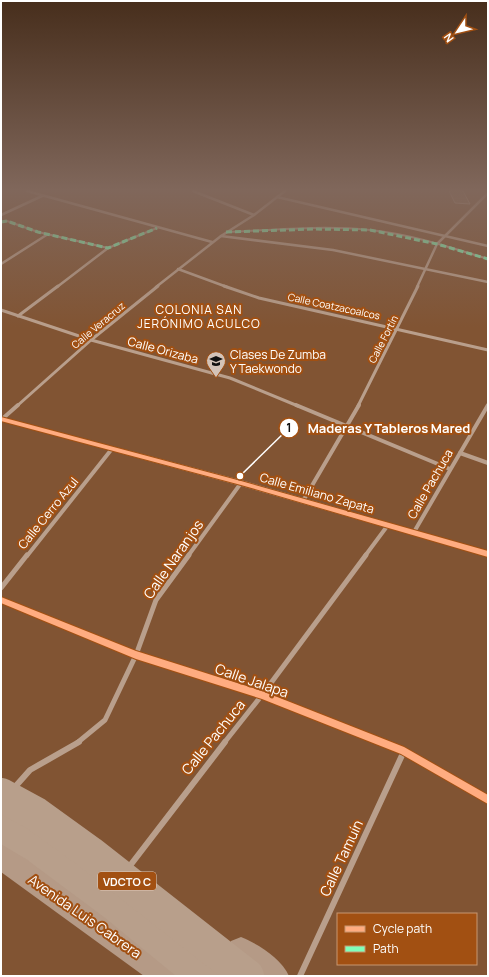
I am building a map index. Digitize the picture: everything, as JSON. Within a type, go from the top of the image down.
[{"type":"highway","name":"VDCTO C","points":[[4,799],[38,847],[117,904],[205,976]]},
{"type":"highway","name":"VDCTO C","points":[[4,799],[21,804],[55,827],[117,873],[247,976]]},
{"type":"main road","points":[[4,799],[128,869],[274,976]]},
{"type":"main road","name":"Avenida Luis Cabrera","points":[[1,856],[169,976]]},
{"type":"street","points":[[1,264],[44,237]]},
{"type":"street","points":[[59,237],[108,248]]},
{"type":"street","points":[[18,316],[108,248],[136,237]]},
{"type":"street","points":[[191,237],[212,242]]},
{"type":"street","name":"Calle Veracruz","points":[[1,419],[91,340],[219,237]]},
{"type":"street","points":[[225,237],[333,250],[488,282]]},
{"type":"street","points":[[402,237],[437,244],[488,259]]},
{"type":"street","name":"Calle Fortín","points":[[303,501],[348,426],[398,328],[437,244],[443,237]]},
{"type":"street","points":[[447,237],[488,246]]},
{"type":"street","name":"Calle Coatzacoalcos","points":[[178,269],[259,298],[398,328],[488,350]]},
{"type":"street","name":"Calle Orizaba","points":[[1,310],[91,340],[230,378],[450,469]]},
{"type":"street","name":"Calle Pachuca","points":[[414,532],[488,405]]},
{"type":"street","name":"Calle Emiliano Zapata","points":[[1,419],[111,450],[241,483],[388,524],[488,554]]},
{"type":"street","name":"Calle Cerro Azul","points":[[1,588],[111,450]]},
{"type":"street","points":[[460,453],[488,463]]},
{"type":"street","name":"Calle Naranjos","points":[[4,799],[30,770],[81,741],[105,720],[136,655],[156,600],[241,483]]},
{"type":"street","name":"Calle Pachuca","points":[[128,869],[181,797],[262,695],[388,524]]},
{"type":"street","name":"Calle Jalapa","points":[[1,600],[136,655],[262,695],[404,751],[488,800]]},
{"type":"street","name":"Calle Tamuín","points":[[300,976],[404,751]]},
{"type":"marked path","points":[[58,237],[108,248],[136,237]]},
{"type":"marked path","points":[[402,237],[437,244],[488,259]]},
{"type":"cycle path","points":[[1,419],[241,483],[488,554]]},
{"type":"cycle path","points":[[1,600],[136,655],[262,695],[404,751],[488,800]]},
{"type":"place","name":"Clases De Zumba Y Taekwondo","points":[[216,378]]},
{"type":"place","name":"Maderas Y Tableros Mared","points":[[240,476]]},
{"type":"district","name":"COLONIA SAN JERÓNIMO ACULCO","points":[[199,316]]}]
